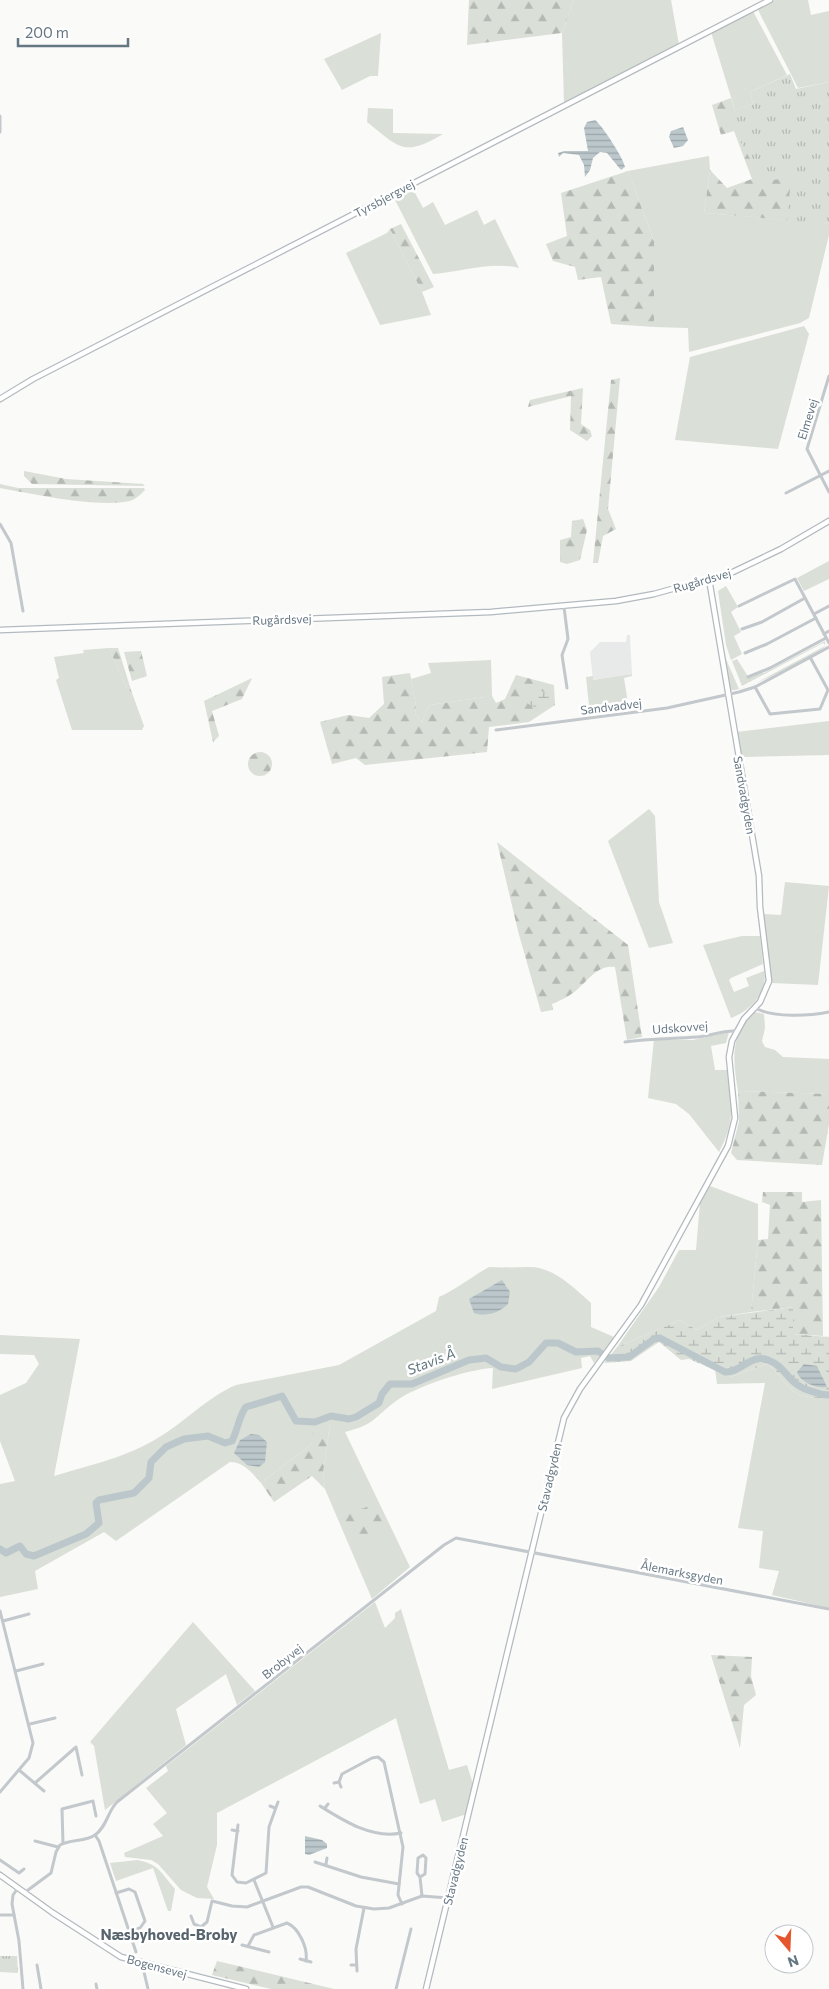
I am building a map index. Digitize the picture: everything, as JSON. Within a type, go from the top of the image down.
[{"type":"street","name":"Tyrsbjergvej","points":[[0,399],[33,379],[770,0]]},
{"type":"street","points":[[0,116],[2,125],[0,132]]},
{"type":"street","name":"Elmevej","points":[[829,376],[808,448],[808,454],[829,492]]},
{"type":"street","points":[[786,493],[829,471]]},
{"type":"street","name":"Rugårdsvej","points":[[0,630],[491,612],[627,600],[745,568],[829,521]]},
{"type":"street","points":[[0,524],[11,543],[23,611]]},
{"type":"street","name":"Sandvadgyden","points":[[709,579],[759,876],[761,922],[769,974],[765,993],[755,1008]]},
{"type":"street","points":[[739,606],[794,579],[829,643]]},
{"type":"street","points":[[742,630],[762,622],[805,598]]},
{"type":"street","points":[[564,606],[568,639],[562,655],[567,688]]},
{"type":"street","points":[[745,653],[767,644],[829,606]]},
{"type":"street","points":[[748,677],[770,668],[825,636],[829,631]]},
{"type":"street","name":"Sandvadvej","points":[[496,730],[667,708],[727,694],[755,687],[829,647]]},
{"type":"street","points":[[755,687],[770,714],[820,708],[828,690],[810,657]]},
{"type":"street","points":[[755,1008],[764,1012],[806,1016],[829,1012]]},
{"type":"street","name":"Stavadgyden","points":[[426,1989],[564,1418],[580,1389],[641,1305],[661,1272],[728,1146],[735,1118],[729,1057],[736,1031],[755,1008]]},
{"type":"street","name":"Udskovvej","points":[[625,1042],[644,1039],[699,1037],[726,1030],[736,1031]]},
{"type":"street","name":"Brobyvej","points":[[95,1835],[102,1828],[111,1808],[117,1802],[450,1541],[464,1538],[531,1552]]},
{"type":"street","name":"Ålemarksgyden","points":[[531,1552],[829,1609]]},
{"type":"street","points":[[0,1611],[30,1724],[33,1748],[29,1758],[0,1792]]},
{"type":"street","points":[[3,1621],[29,1614]]},
{"type":"street","points":[[16,1671],[43,1664]]},
{"type":"street","points":[[30,1724],[55,1718]]},
{"type":"street","points":[[34,1783],[76,1747],[82,1774]]},
{"type":"street","points":[[341,1787],[339,1782],[342,1774],[372,1758],[382,1759],[403,1847],[398,1895],[402,1904]]},
{"type":"street","points":[[19,1770],[44,1790]]},
{"type":"street","points":[[334,1784],[339,1782]]},
{"type":"street","points":[[63,1843],[62,1809],[93,1801],[96,1816]]},
{"type":"street","points":[[238,1825],[232,1875],[241,1883],[262,1876],[268,1868],[267,1842],[278,1802]]},
{"type":"street","points":[[325,1808],[328,1804]]},
{"type":"street","points":[[270,1806],[276,1808]]},
{"type":"street","points":[[320,1806],[356,1826],[382,1835],[401,1833]]},
{"type":"street","points":[[232,1830],[238,1831]]},
{"type":"street","points":[[24,1892],[51,1872],[58,1847],[63,1843],[95,1835],[99,1840],[136,1952]]},
{"type":"street","points":[[35,1842],[58,1847]]},
{"type":"street","points":[[420,1877],[425,1874],[426,1858],[423,1854],[418,1858],[417,1873],[420,1877],[422,1896]]},
{"type":"street","points":[[326,1864],[327,1858]]},
{"type":"street","points":[[0,1860],[19,1873],[24,1869]]},
{"type":"street","points":[[316,1862],[361,1877],[399,1884]]},
{"type":"street","name":"Bogensevej","points":[[0,1875],[113,1952],[144,1964],[246,1989]]},
{"type":"street","points":[[254,1880],[273,1926]]},
{"type":"street","points":[[191,1916],[194,1924],[205,1925],[212,1901],[239,1907],[264,1902],[301,1887],[308,1887],[364,1908],[383,1909],[422,1896],[448,1898]]},
{"type":"street","points":[[18,1888],[12,1899],[23,1989]]},
{"type":"street","points":[[116,1893],[129,1889],[135,1892],[144,1925],[129,1932]]},
{"type":"street","points":[[357,1971],[356,1949],[364,1908]]},
{"type":"street","points":[[0,1915],[14,1915]]},
{"type":"street","points":[[248,1946],[254,1935],[273,1926],[287,1923],[295,1928],[303,1942],[306,1961]]},
{"type":"street","points":[[396,1989],[411,1929]]},
{"type":"street","points":[[404,1937],[409,1939]]},
{"type":"street","points":[[242,1945],[269,1952]]},
{"type":"street","points":[[300,1959],[311,1962]]},
{"type":"street","points":[[144,1964],[148,1989]]},
{"type":"street","points":[[37,1965],[41,1989]]},
{"type":"street","points":[[351,1965],[356,1965]]},
{"type":"street","points":[[96,1984],[97,1989]]},
{"type":"shaded area","points":[[595,120],[612,142],[625,167],[621,170],[607,153],[600,152],[593,158],[590,170],[585,177],[584,165],[579,155],[563,153],[559,157],[558,153],[564,151],[588,151],[584,128],[587,122]]},
{"type":"shaded area","points":[[683,127],[688,140],[683,146],[674,148],[669,137],[671,131]]},
{"type":"shaded area","points":[[627,635],[630,635],[632,674],[593,680],[590,652],[600,642],[626,642]]},
{"type":"shaded area","points":[[502,1280],[510,1292],[508,1304],[501,1310],[492,1313],[483,1315],[474,1313],[469,1299]]},
{"type":"shaded area","points":[[804,1364],[817,1366],[827,1387],[814,1386],[805,1382],[799,1376],[797,1372]]},
{"type":"shaded area","points":[[251,1434],[259,1435],[267,1442],[265,1462],[259,1467],[247,1465],[234,1453],[240,1440]]},
{"type":"shaded area","points":[[305,1836],[322,1840],[327,1844],[327,1848],[309,1855],[305,1854]]},
{"type":"green space","points":[[469,0],[574,0],[562,33],[467,45]]},
{"type":"green space","points":[[574,0],[671,0],[679,45],[564,104],[562,33]]},
{"type":"green space","points":[[775,0],[808,0],[811,15],[829,11],[829,82],[798,88],[759,12],[758,8]]},
{"type":"green space","points":[[753,11],[787,75],[750,92],[753,104],[735,110],[711,32]]},
{"type":"green space","points":[[381,33],[378,76],[370,76],[342,90],[324,59]]},
{"type":"green space","points":[[790,74],[796,89],[829,82],[829,223],[787,221],[791,178],[762,181],[725,113],[753,104],[750,92]]},
{"type":"green space","points":[[731,98],[735,110],[791,178],[822,223],[704,213],[710,170],[727,188],[752,179],[734,131],[721,135],[712,105]]},
{"type":"green space","points":[[368,108],[393,109],[393,133],[443,134],[419,146],[402,146],[387,138],[367,122]]},
{"type":"green space","points":[[709,156],[710,170],[704,213],[829,223],[829,235],[809,318],[800,323],[689,352],[688,328],[654,327],[654,241],[628,171]]},
{"type":"green space","points":[[628,171],[654,241],[654,327],[611,324],[601,277],[578,280],[575,267],[553,261],[546,244],[567,236],[561,193]]},
{"type":"green space","points":[[413,189],[423,208],[433,202],[445,225],[477,210],[484,225],[495,219],[519,268],[487,266],[433,274],[394,198]]},
{"type":"green space","points":[[401,224],[434,287],[422,292],[390,229]]},
{"type":"green space","points":[[390,229],[422,292],[431,315],[380,325],[346,253],[387,233]]},
{"type":"green space","points":[[804,326],[809,334],[778,449],[675,440],[690,357]]},
{"type":"green space","points":[[620,378],[608,509],[616,529],[603,536],[598,563],[593,563],[611,380]]},
{"type":"green space","points":[[583,388],[581,424],[590,430],[592,436],[587,441],[570,430],[571,396],[528,407],[530,400]]},
{"type":"green space","points":[[24,471],[66,479],[143,484],[145,486],[32,484],[24,476]]},
{"type":"green space","points":[[0,484],[18,488],[144,488],[145,490],[130,501],[100,503],[30,494],[0,488]]},
{"type":"green space","points":[[583,519],[587,530],[580,560],[567,564],[560,562],[560,540],[571,537],[572,521]]},
{"type":"green space","points":[[829,561],[829,579],[804,591],[797,578]]},
{"type":"green space","points":[[726,586],[738,607],[731,612],[741,632],[734,636],[742,654],[731,660],[726,645],[718,591]]},
{"type":"green space","points":[[825,641],[825,645],[823,643],[742,686],[732,661],[737,659],[749,678],[761,672],[764,673]]},
{"type":"green space","points":[[827,645],[795,664],[757,682]]},
{"type":"green space","points":[[109,648],[126,687],[132,693],[144,726],[142,730],[72,730],[56,680],[59,678],[54,657],[84,653],[83,650]]},
{"type":"green space","points":[[109,648],[118,648],[132,693],[126,687]]},
{"type":"green space","points":[[722,650],[739,689],[730,690]]},
{"type":"green space","points":[[141,651],[147,676],[132,681],[124,652]]},
{"type":"green space","points":[[491,660],[492,696],[429,705],[422,722],[415,714],[416,706],[411,679],[431,673],[428,663]]},
{"type":"green space","points":[[410,673],[416,706],[415,714],[422,722],[429,705],[492,696],[496,703],[505,699],[516,675],[554,685],[555,705],[529,722],[489,727],[487,752],[365,765],[356,758],[332,764],[320,722],[348,715],[369,718],[384,704],[382,677]]},
{"type":"green space","points":[[632,674],[632,676],[624,678],[629,710],[590,715],[586,677],[593,676],[593,680]]},
{"type":"green space","points":[[252,678],[242,699],[212,711],[219,736],[213,742],[204,701]]},
{"type":"green space","points":[[535,690],[542,691],[554,699],[553,703],[545,709],[531,706],[525,701],[525,696]]},
{"type":"green space","points":[[829,721],[829,755],[742,757],[736,732]]},
{"type":"green space","points":[[260,752],[269,755],[272,764],[269,773],[260,776],[251,773],[248,764],[251,755]]},
{"type":"green space","points":[[649,809],[655,816],[659,902],[673,943],[649,948],[608,841]]},
{"type":"green space","points":[[497,842],[628,945],[642,1037],[627,1040],[615,967],[608,967],[596,972],[566,998],[552,1004],[553,1010],[541,1012],[518,931]]},
{"type":"green space","points":[[785,882],[829,886],[818,985],[772,983],[763,914],[781,915]]},
{"type":"green space","points":[[742,936],[760,936],[763,964],[731,978],[729,980],[734,992],[749,986],[746,978],[764,971],[765,979],[761,993],[751,1006],[731,1018],[703,945]]},
{"type":"green space","points":[[755,1012],[764,1014],[765,1028],[762,1041],[765,1047],[775,1050],[783,1057],[829,1059],[829,1094],[738,1091],[734,1059],[735,1048],[741,1029]]},
{"type":"green space","points":[[729,1032],[726,1043],[711,1046],[715,1070],[727,1070],[731,1102],[728,1131],[719,1152],[689,1114],[676,1104],[648,1098],[654,1039],[693,1040]]},
{"type":"green space","points":[[738,1091],[829,1094],[829,1124],[822,1165],[737,1160],[731,1153],[739,1121]]},
{"type":"green space","points":[[710,1186],[758,1204],[758,1240],[751,1312],[719,1317],[697,1330],[680,1320],[617,1347],[659,1287],[679,1250],[696,1250],[700,1203]]},
{"type":"green space","points":[[763,1192],[802,1192],[802,1202],[821,1200],[823,1336],[793,1334],[793,1307],[751,1312],[758,1240],[768,1239],[770,1205],[762,1202]]},
{"type":"green space","points":[[489,1267],[528,1267],[546,1270],[554,1274],[591,1303],[591,1327],[614,1337],[594,1363],[590,1356],[581,1358],[582,1368],[492,1389],[493,1368],[471,1371],[429,1384],[405,1395],[374,1420],[345,1432],[410,1567],[372,1599],[325,1489],[323,1473],[330,1424],[312,1444],[261,1483],[244,1466],[230,1462],[116,1541],[104,1532],[35,1571],[38,1589],[0,1597],[0,1484],[15,1481],[0,1441],[0,1395],[26,1383],[39,1364],[34,1355],[0,1354],[0,1335],[80,1339],[54,1476],[136,1450],[171,1430],[207,1402],[236,1385],[339,1365],[436,1311],[439,1297]]},
{"type":"green space","points":[[793,1307],[793,1334],[829,1337],[829,1398],[808,1397],[796,1393],[767,1364],[731,1377],[689,1359],[681,1360],[659,1342],[631,1361],[604,1363],[617,1347],[680,1320],[697,1330],[719,1317]]},
{"type":"green space","points":[[767,1364],[796,1393],[808,1397],[829,1398],[829,1608],[772,1595],[779,1571],[759,1568],[763,1531],[738,1528],[765,1383],[717,1384],[715,1369],[731,1377]]},
{"type":"green space","points":[[330,1424],[323,1473],[325,1489],[312,1476],[274,1502],[261,1483],[312,1444],[313,1429]]},
{"type":"green space","points":[[377,1504],[388,1528],[355,1541],[340,1515]]},
{"type":"green space","points":[[375,1602],[385,1628],[395,1618],[395,1613],[401,1609],[449,1770],[467,1765],[473,1784],[467,1814],[442,1822],[435,1799],[420,1804],[396,1718],[217,1813],[217,1845],[207,1887],[214,1899],[197,1898],[181,1890],[158,1864],[151,1860],[125,1857],[124,1853],[163,1836],[153,1824],[167,1813],[146,1788],[168,1771],[166,1766]]},
{"type":"green space","points":[[193,1622],[255,1691],[237,1705],[226,1674],[176,1709],[186,1745],[105,1810],[94,1746],[90,1742]]},
{"type":"green space","points":[[711,1655],[752,1657],[751,1676],[756,1695],[744,1705],[740,1748]]},
{"type":"green space","points":[[137,1860],[155,1867],[175,1889],[171,1911],[168,1911],[153,1868],[116,1881],[110,1863]]},
{"type":"green space","points":[[0,1956],[17,1956],[18,1973],[0,1972]]},
{"type":"green space","points":[[217,1961],[334,1989],[271,1989],[212,1975]]},
{"type":"waterway","name":"Stavis Å","points":[[0,1549],[6,1553],[20,1546],[26,1554],[34,1556],[86,1534],[99,1523],[96,1503],[99,1500],[134,1493],[149,1478],[151,1462],[166,1447],[184,1439],[208,1436],[225,1443],[232,1441],[246,1407],[282,1396],[296,1421],[315,1422],[331,1416],[349,1419],[356,1417],[379,1403],[382,1394],[390,1384],[412,1384],[469,1360],[486,1358],[501,1367],[516,1369],[529,1362],[546,1343],[558,1343],[576,1352],[598,1351],[608,1358],[629,1357],[654,1339],[660,1338],[725,1372],[736,1370],[757,1359],[768,1360],[780,1367],[798,1385],[823,1395],[829,1395]]},
{"type":"district","name":"Næsbyhoved-Broby","points":[[169,1934]]}]
